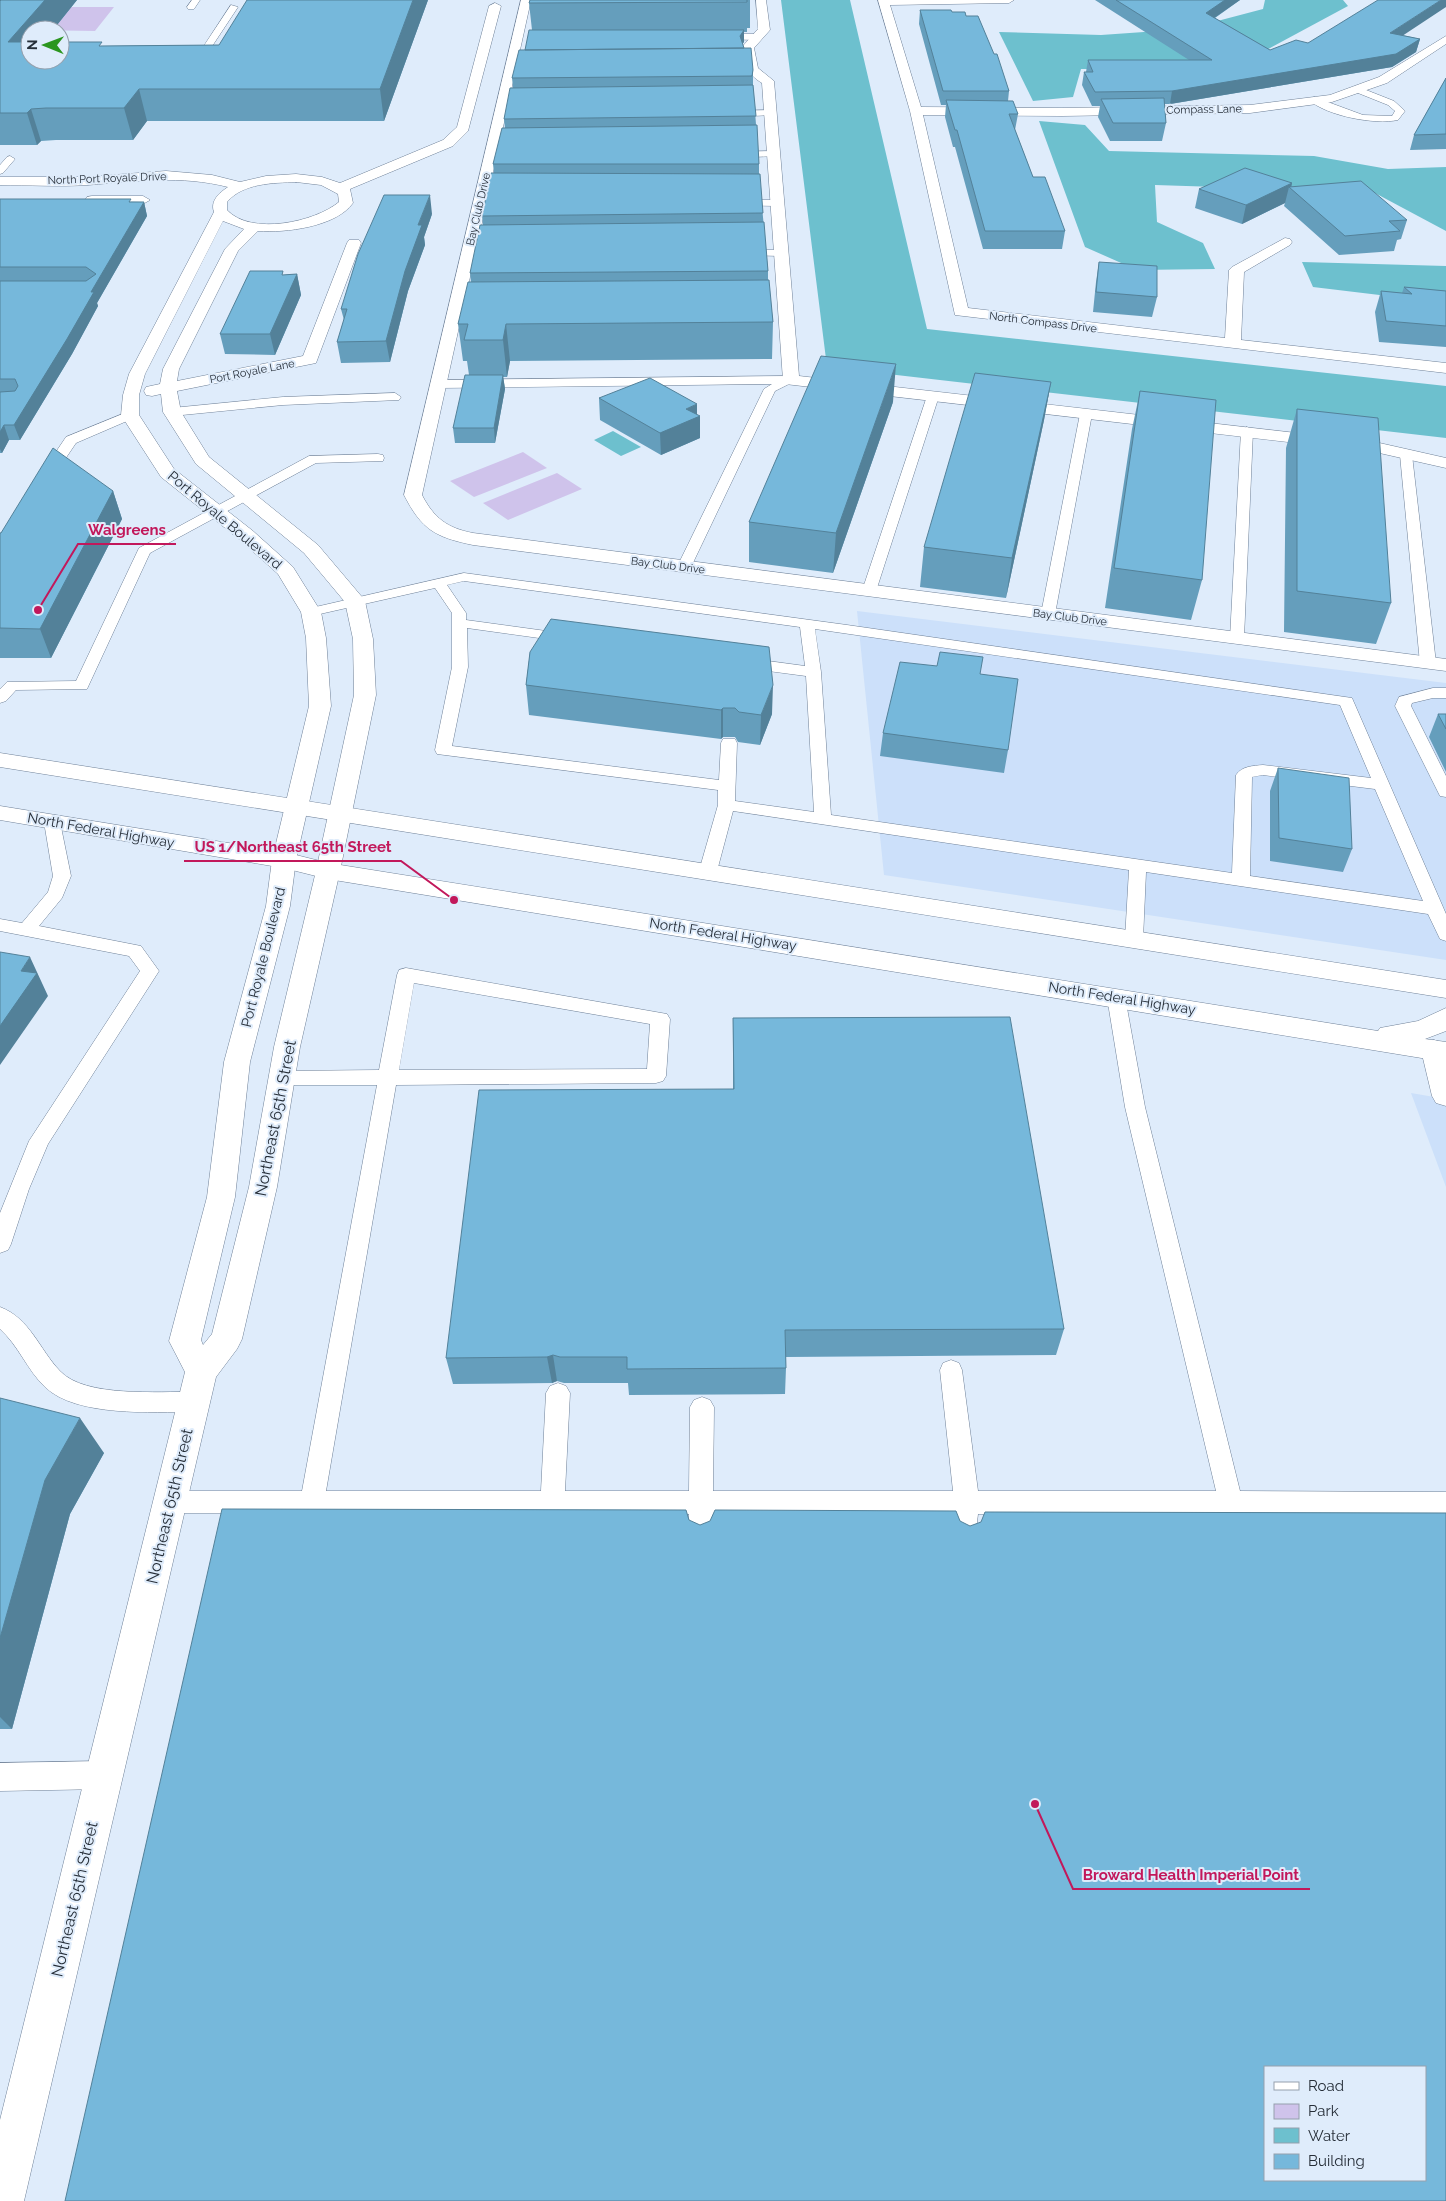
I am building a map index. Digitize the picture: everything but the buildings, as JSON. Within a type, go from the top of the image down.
[{"type":"street","points":[[883,1],[1008,0]]},
{"type":"street","name":"North Compass Drive","points":[[883,1],[916,111],[961,312],[1446,368]]},
{"type":"street","points":[[340,188],[448,143],[463,128],[494,3]]},
{"type":"street","name":"Bay Club Drive","points":[[529,4],[473,256],[459,314],[438,384],[413,495],[423,516],[445,534],[474,540],[1446,665]]},
{"type":"street","points":[[758,4],[764,30],[748,47],[750,75],[768,81],[781,253],[781,312],[791,380],[1375,447],[1446,463]]},
{"type":"street","name":"Compass Lane","points":[[916,111],[1062,112],[1250,109],[1332,98],[1383,80],[1446,40]]},
{"type":"street","name":"North Port Royale Drive","points":[[0,181],[86,181],[166,175],[212,179],[242,187]]},
{"type":"street","points":[[130,416],[130,395],[137,374],[221,212],[220,204],[223,198],[242,187],[267,180],[296,178],[322,180],[340,188],[347,198],[341,209],[324,218],[262,231],[232,249],[234,263]]},
{"type":"street","points":[[76,200],[144,200]]},
{"type":"street","points":[[221,212],[232,220],[262,231]]},
{"type":"street","points":[[1233,344],[1237,270],[1285,242]]},
{"type":"street","name":"Port Royale Lane","points":[[130,395],[310,360],[354,243]]},
{"type":"street","points":[[199,255],[234,263]]},
{"type":"street","points":[[234,263],[216,283],[171,369],[168,388],[172,412],[202,460],[312,549],[355,601],[363,639],[365,695],[340,815]]},
{"type":"street","name":"Port Royale Boulevard","points":[[130,416],[167,473],[246,535],[286,571],[311,612],[316,638],[320,706],[284,860],[278,906],[237,1062],[221,1197],[186,1340],[198,1387]]},
{"type":"street","points":[[0,760],[1446,989]]},
{"type":"street","name":"North Federal Highway","points":[[0,813],[284,860],[328,871],[1365,1038],[1442,1048]]},
{"type":"street","name":"Northeast 65th Street","points":[[2,2201],[198,1387],[226,1340],[263,1187],[287,1047],[340,815]]},
{"type":"street","points":[[1365,1038],[1417,1032],[1446,1018]]},
{"type":"street","points":[[1442,1048],[1446,1096]]},
{"type":"lane","points":[[183,61],[200,58],[234,7]]},
{"type":"lane","points":[[710,37],[758,37]]},
{"type":"lane","points":[[1314,100],[1361,118],[1384,120],[1395,118],[1400,111],[1391,103],[1356,89]]},
{"type":"lane","points":[[723,114],[771,113]]},
{"type":"lane","points":[[725,155],[774,154]]},
{"type":"lane","points":[[0,171],[10,159]]},
{"type":"lane","points":[[728,203],[778,203]]},
{"type":"lane","points":[[732,254],[781,253]]},
{"type":"lane","points":[[438,384],[791,380]]},
{"type":"lane","points":[[684,567],[770,389],[791,380]]},
{"type":"lane","points":[[869,591],[933,396]]},
{"type":"lane","points":[[172,412],[233,403],[313,398],[395,397]]},
{"type":"lane","points":[[1048,614],[1086,414]]},
{"type":"lane","points":[[40,485],[72,440],[130,416]]},
{"type":"lane","points":[[1237,638],[1246,432]]},
{"type":"lane","points":[[1406,455],[1428,663]]},
{"type":"lane","points":[[0,698],[12,685],[82,686],[144,551],[297,467],[314,460],[378,458]]},
{"type":"lane","points":[[311,612],[464,577],[1346,700],[1446,935]]},
{"type":"lane","points":[[438,582],[459,612],[460,667],[443,750],[727,786]]},
{"type":"lane","points":[[459,623],[587,641]]},
{"type":"lane","points":[[808,624],[823,818]]},
{"type":"lane","points":[[734,661],[813,672]]},
{"type":"lane","points":[[1446,693],[1433,693],[1405,700],[1403,706],[1446,792]]},
{"type":"lane","points":[[708,871],[726,805],[729,743]]},
{"type":"lane","points":[[1241,880],[1244,775],[1263,770],[1382,785]]},
{"type":"lane","points":[[726,805],[1435,909]]},
{"type":"lane","points":[[26,930],[56,894],[62,876],[52,822]]},
{"type":"lane","points":[[1134,939],[1138,864]]},
{"type":"lane","points":[[0,925],[135,951],[150,971],[39,1141],[19,1189],[0,1244]]},
{"type":"lane","points":[[282,1078],[387,1079],[656,1076],[660,1019],[406,975],[387,1079],[312,1503]]},
{"type":"lane","points":[[1116,997],[1135,1107],[1230,1503]]},
{"type":"lane","points":[[0,1316],[11,1323],[54,1381],[72,1392],[108,1399],[198,1387]]},
{"type":"lane","points":[[951,1370],[967,1503],[963,1538]]},
{"type":"lane","points":[[552,1503],[558,1393]]},
{"type":"lane","points":[[701,1538],[703,1503],[702,1407]]},
{"type":"lane","points":[[170,1502],[1446,1503]]},
{"type":"lane","points":[[0,1777],[104,1775]]},
{"type":"shaded area","points":[[857,611],[1446,683],[1446,960],[884,875]]},
{"type":"shaded area","points":[[1411,1093],[1446,1099],[1446,1187]]},
{"type":"green space","points":[[30,7],[114,7],[95,31],[70,31],[70,20],[30,20]]},
{"type":"green space","points":[[523,452],[547,468],[474,497],[450,481]]},
{"type":"green space","points":[[557,473],[582,489],[508,520],[483,503]]},
{"type":"water","points":[[781,0],[850,0],[927,329],[1446,386],[1446,438],[827,367]]},
{"type":"water","points":[[1265,0],[1343,0],[1348,6],[1257,55],[1146,69],[1081,69],[1073,97],[1033,101],[999,32],[1101,35],[1187,29],[1263,9]]},
{"type":"water","points":[[1039,121],[1085,125],[1109,151],[1314,156],[1388,169],[1446,167],[1446,231],[1373,192],[1155,185],[1157,222],[1203,243],[1215,269],[1137,270],[1085,247]]},
{"type":"water","points":[[1302,262],[1446,266],[1446,303],[1313,287]]},
{"type":"water","points":[[613,431],[641,447],[621,456],[594,440]]},
{"type":"place","name":"Walgreens","points":[[38,610]]},
{"type":"place","name":"US 1/Northeast 65th Street","points":[[454,900]]},
{"type":"place","name":"Broward Health Imperial Point","points":[[1035,1804]]}]
